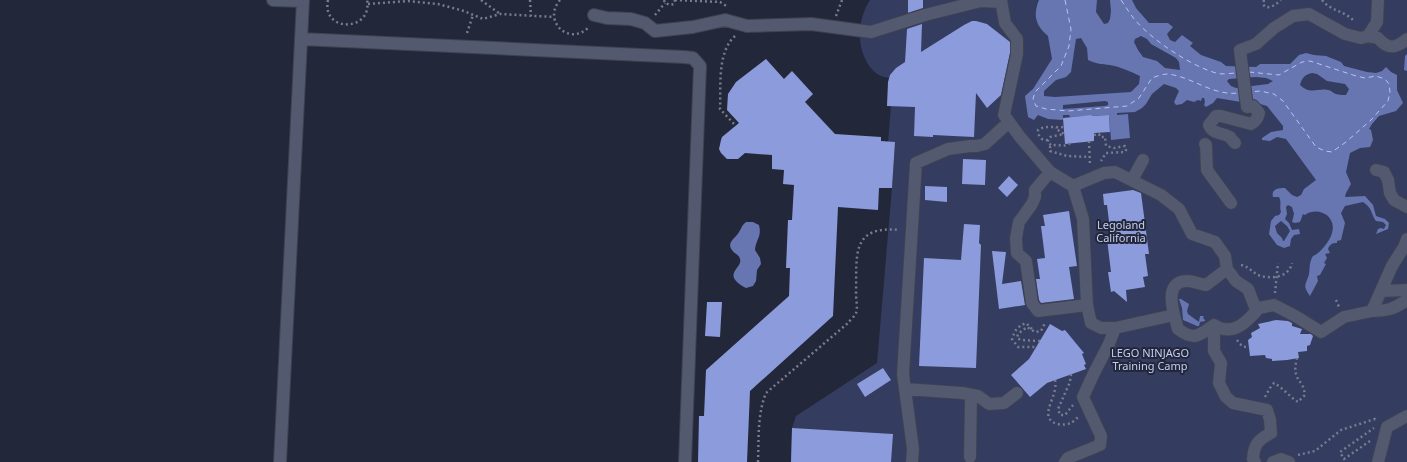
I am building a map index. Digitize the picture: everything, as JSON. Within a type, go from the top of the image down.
[{"type":"street","points":[[273,0],[303,0],[280,462]]},
{"type":"street","points":[[1368,36],[1377,22],[1378,0]]},
{"type":"street","points":[[594,14],[606,18],[631,19],[645,23],[655,31],[693,27],[724,20],[747,26],[811,24],[871,32],[968,4],[981,1],[1001,1],[1005,23],[1017,39],[1017,54],[1004,115],[1033,154],[1050,172],[1073,186],[1083,219],[1087,305],[1091,323],[1101,328],[1115,328],[1174,316]]},
{"type":"street","points":[[1234,143],[1230,138],[1211,130],[1209,125],[1212,119],[1216,116],[1251,124],[1256,122],[1259,113],[1253,106],[1248,109],[1240,50],[1256,44],[1274,28],[1293,16],[1309,14],[1344,34],[1361,38],[1368,36],[1378,38],[1384,45],[1390,46],[1401,44],[1407,39]]},
{"type":"street","points":[[301,39],[693,58],[700,66],[684,462]]},
{"type":"street","points":[[912,462],[913,448],[903,374],[916,162],[948,149],[985,144],[1009,122]]},
{"type":"street","points":[[1204,144],[1206,145],[1207,170],[1231,203]]},
{"type":"street","points":[[1132,180],[1143,160]]},
{"type":"street","points":[[1376,170],[1384,172],[1388,180],[1390,193],[1394,200],[1407,207]]},
{"type":"street","points":[[1050,172],[1035,190],[1035,197],[1032,204],[1019,222],[1016,238],[1017,253],[1026,261],[1032,303],[1038,311],[1087,305]]},
{"type":"street","points":[[1073,186],[1104,173],[1115,172],[1161,195],[1179,210],[1192,234],[1214,242],[1225,256],[1227,269],[1236,281],[1248,289],[1255,307],[1259,308]]},
{"type":"street","points":[[1372,311],[1392,266],[1404,247],[1407,238]]},
{"type":"street","points":[[1214,326],[1199,335],[1186,335],[1178,329],[1174,316],[1171,296],[1174,287],[1178,284],[1187,281],[1206,285],[1227,269]]},
{"type":"street","points":[[1381,291],[1407,290]]},
{"type":"street","points":[[1214,326],[1221,330],[1238,328],[1251,318],[1259,308],[1274,305],[1297,317],[1320,332],[1344,317],[1372,311],[1386,311],[1399,306],[1407,300]]},
{"type":"street","points":[[1214,326],[1214,351],[1221,363],[1220,383],[1226,397],[1233,403],[1267,410],[1270,420],[1271,433],[1257,442],[1253,451],[1252,459],[1255,462]]},
{"type":"street","points":[[1065,462],[1068,458],[1100,445],[1101,436],[1086,401],[1093,375],[1109,344],[1115,328]]},
{"type":"street","points":[[905,389],[962,393],[978,396],[989,404],[1004,403],[1017,393]]},
{"type":"street","points":[[970,457],[972,395]]},
{"type":"street","points":[[1378,462],[1387,427],[1407,416]]},
{"type":"path","points":[[324,14],[327,10],[328,0]]},
{"type":"path","points":[[481,0],[500,14]]},
{"type":"path","points":[[530,0],[531,16]]},
{"type":"path","points":[[560,0],[555,7],[554,17],[558,28],[564,32],[570,34],[583,32],[589,28],[594,14]]},
{"type":"path","points":[[664,0],[665,3],[670,5],[674,4],[675,0],[720,2],[732,9]]},
{"type":"path","points":[[1264,0],[1263,4],[1265,7],[1269,8],[1273,7],[1281,0]]},
{"type":"path","points":[[327,10],[330,16],[342,25],[357,23],[364,17],[368,8],[368,2],[408,1],[438,4],[464,11],[483,19],[500,14],[554,17]]},
{"type":"path","points":[[466,47],[466,36],[473,15]]},
{"type":"path","points":[[736,125],[720,109],[722,59],[725,49],[733,38],[747,26]]},
{"type":"path","points":[[1055,128],[1064,134],[1050,137],[1048,140],[1041,139],[1038,134],[1038,130],[1042,127],[1064,127]]},
{"type":"path","points":[[1094,135],[1098,134],[1100,137],[1105,137],[1106,146],[1114,148],[1125,146],[1125,152],[1106,153],[1100,161],[1104,173]]},
{"type":"path","points":[[1048,140],[1048,143],[1052,145],[1057,144],[1067,146],[1070,143]]},
{"type":"path","points":[[1089,141],[1089,157],[1092,178]]},
{"type":"path","points":[[1052,145],[1050,147],[1050,151],[1058,154],[1089,157]]},
{"type":"path","points":[[758,462],[760,416],[762,403],[766,393],[848,322],[856,313],[857,263],[860,244],[869,234],[877,230],[889,229],[912,231]]},
{"type":"path","points":[[1274,305],[1278,263]]},
{"type":"path","points":[[1227,269],[1236,265],[1245,266],[1260,276],[1277,276],[1284,275],[1291,268],[1292,263]]},
{"type":"path","points":[[1040,341],[1021,340],[1017,338],[1018,334],[1027,327],[1032,330],[1041,331],[1044,323],[1054,318],[1053,310]]},
{"type":"path","points":[[1032,330],[1026,323],[1018,326],[1012,339],[1018,347],[1036,346]]},
{"type":"path","points":[[1260,408],[1274,383],[1298,402],[1305,395],[1304,390],[1296,377],[1294,369],[1297,358]]},
{"type":"path","points":[[1071,374],[1070,382],[1058,409],[1060,415],[1065,415],[1086,401]]},
{"type":"path","points":[[1055,380],[1057,388],[1048,411],[1049,417],[1052,421],[1061,425],[1072,423],[1086,401]]},
{"type":"path","points":[[1281,461],[1315,451],[1341,430],[1375,419],[1379,424],[1340,452],[1344,459],[1375,437],[1385,437]]},
{"type":"green space","name":"Legoland California","points":[[870,0],[1407,0],[1407,462],[791,462],[792,428],[796,416],[877,363],[895,142],[888,142],[891,106],[887,106],[889,78],[877,74],[870,67],[861,48],[860,28],[865,8]]},
{"type":"shaded area","points":[[1039,0],[1097,0],[1096,12],[1104,24],[1108,23],[1110,19],[1110,0],[1132,0],[1136,8],[1149,23],[1168,23],[1173,27],[1167,34],[1170,40],[1175,42],[1182,35],[1193,43],[1190,46],[1201,55],[1221,62],[1226,66],[1256,67],[1260,64],[1290,64],[1299,55],[1306,53],[1326,56],[1341,62],[1344,66],[1367,72],[1376,73],[1382,71],[1386,67],[1397,75],[1397,90],[1403,103],[1396,111],[1379,116],[1372,124],[1369,129],[1371,130],[1373,140],[1370,147],[1360,148],[1350,153],[1346,172],[1351,184],[1345,197],[1365,196],[1373,205],[1376,216],[1385,219],[1389,223],[1388,229],[1376,234],[1378,229],[1384,229],[1386,225],[1383,222],[1376,221],[1370,209],[1363,202],[1345,206],[1341,213],[1345,223],[1341,240],[1330,245],[1328,249],[1330,253],[1325,254],[1327,258],[1324,263],[1326,264],[1320,275],[1317,276],[1318,281],[1310,296],[1305,285],[1309,274],[1311,260],[1330,238],[1333,227],[1332,222],[1329,217],[1321,212],[1310,212],[1305,215],[1303,214],[1300,222],[1292,222],[1294,214],[1292,207],[1288,205],[1286,207],[1287,214],[1285,219],[1289,223],[1292,230],[1299,229],[1300,234],[1294,235],[1291,239],[1290,246],[1284,248],[1277,245],[1269,234],[1271,221],[1281,212],[1279,197],[1273,197],[1273,192],[1278,189],[1285,188],[1292,195],[1297,197],[1301,195],[1304,189],[1316,180],[1286,139],[1277,137],[1270,141],[1262,140],[1262,138],[1271,132],[1283,130],[1283,126],[1267,106],[1253,102],[1241,102],[1217,98],[1213,103],[1206,107],[1204,105],[1204,98],[1202,98],[1201,101],[1198,100],[1194,102],[1187,100],[1182,104],[1176,105],[1174,102],[1179,91],[1176,88],[1164,84],[1152,94],[1142,108],[1135,112],[1117,113],[1117,115],[1128,114],[1130,138],[1111,140],[1109,115],[1070,117],[1069,115],[1063,115],[1062,120],[1048,119],[1038,115],[1034,120],[1028,117],[1025,96],[1033,89],[1052,59],[1048,36],[1040,28],[1036,20],[1037,5]],"holes":[[[1141,36],[1147,39],[1151,44],[1176,58],[1179,62],[1180,70],[1165,68],[1157,61],[1143,57],[1134,42],[1135,39]],[[1081,38],[1087,48],[1088,60],[1118,67],[1140,76],[1139,84],[1131,92],[1055,97],[1044,96],[1044,91],[1056,80],[1066,77],[1071,72],[1076,39]],[[1312,73],[1317,74],[1327,81],[1345,84],[1349,89],[1346,95],[1336,94],[1329,90],[1307,90],[1300,85],[1304,77]],[[1256,77],[1266,78],[1273,81],[1268,84],[1236,88],[1231,86],[1227,81],[1229,79]],[[1108,102],[1108,105],[1105,106],[1063,109],[1063,105]],[[1281,221],[1290,231],[1284,241],[1277,233],[1275,226]]]},
{"type":"shaded area","points":[[1407,54],[1407,71],[1404,70],[1405,56]]},
{"type":"shaded area","points":[[746,222],[753,222],[759,225],[760,232],[755,250],[760,258],[761,264],[757,270],[756,281],[753,286],[746,288],[738,283],[733,275],[739,266],[740,259],[730,245],[732,240]]},
{"type":"shaded area","points":[[1179,299],[1189,304],[1187,311],[1188,314],[1199,322],[1200,316],[1204,316],[1203,318],[1205,321],[1200,322],[1199,326],[1197,326],[1183,320],[1182,308]]},
{"type":"building","points":[[908,0],[923,0],[923,8],[908,13]]},
{"type":"building","points":[[972,21],[987,24],[1010,42],[1010,53],[1001,95],[987,108],[976,93],[974,137],[933,135],[933,137],[914,136],[915,107],[887,106],[888,82],[890,75],[896,68],[905,62],[907,29],[922,24],[921,52]]},
{"type":"building","points":[[766,59],[784,79],[792,71],[813,94],[805,102],[835,134],[881,137],[881,141],[895,142],[892,188],[879,188],[878,210],[838,207],[833,316],[750,391],[747,462],[698,462],[699,416],[704,416],[706,370],[789,296],[790,268],[786,268],[788,220],[792,220],[794,185],[783,184],[784,170],[772,169],[772,155],[745,153],[738,159],[727,159],[719,149],[722,137],[739,123],[727,110],[728,94],[736,82]]},
{"type":"building","points":[[1109,115],[1110,132],[1094,133],[1094,141],[1065,144],[1063,118]]},
{"type":"building","points":[[963,159],[986,160],[985,185],[962,184]]},
{"type":"building","points":[[1009,176],[1018,185],[1007,197],[998,188]]},
{"type":"building","points":[[925,186],[947,187],[947,202],[925,200]]},
{"type":"building","points":[[1133,190],[1141,193],[1149,254],[1145,254],[1148,276],[1143,277],[1145,287],[1126,290],[1127,302],[1114,291],[1111,292],[1108,272],[1111,272],[1107,239],[1111,238],[1107,205],[1104,205],[1103,194]]},
{"type":"building","points":[[1069,211],[1077,266],[1069,267],[1074,299],[1041,303],[1039,300],[1036,279],[1040,279],[1037,259],[1045,258],[1041,226],[1045,226],[1043,215]]},
{"type":"building","points":[[964,224],[980,225],[979,243],[981,245],[976,368],[919,366],[924,258],[961,260]]},
{"type":"building","points":[[992,251],[1006,252],[1002,284],[1021,281],[1025,305],[999,309]]},
{"type":"building","points":[[707,302],[722,302],[720,337],[705,336]]},
{"type":"building","points":[[1276,320],[1288,321],[1292,323],[1292,326],[1302,329],[1300,334],[1311,334],[1313,336],[1310,345],[1307,346],[1307,351],[1298,352],[1299,358],[1272,361],[1272,359],[1266,358],[1265,355],[1250,356],[1248,340],[1252,337],[1251,333],[1260,328],[1258,324]]},
{"type":"building","points":[[1050,324],[1062,331],[1065,330],[1084,353],[1082,354],[1086,364],[1084,365],[1086,369],[1047,383],[1030,397],[1011,375],[1029,359]]},
{"type":"building","points":[[883,368],[891,380],[865,397],[857,384]]},
{"type":"building","points":[[792,428],[893,434],[891,462],[791,462]]},
{"type":"ferry route","points":[[1065,0],[1071,29],[1069,46],[1061,66],[1035,92],[1033,99],[1036,106],[1046,109],[1068,111],[1127,106],[1139,98],[1152,78],[1166,74],[1177,76],[1220,92],[1239,93]]},
{"type":"ferry route","points":[[1121,0],[1142,28],[1172,51],[1206,70],[1218,74],[1237,73]]},
{"type":"ferry route","points":[[1249,72],[1279,75],[1302,62],[1310,61],[1356,76],[1365,78],[1376,76],[1385,79],[1389,84],[1390,92],[1388,101],[1371,120],[1332,152],[1316,147],[1283,101],[1274,94],[1260,91],[1250,92]]},
{"type":"park label","name":"LEGO NINJAGO Training Camp","points":[[1150,358]]}]
